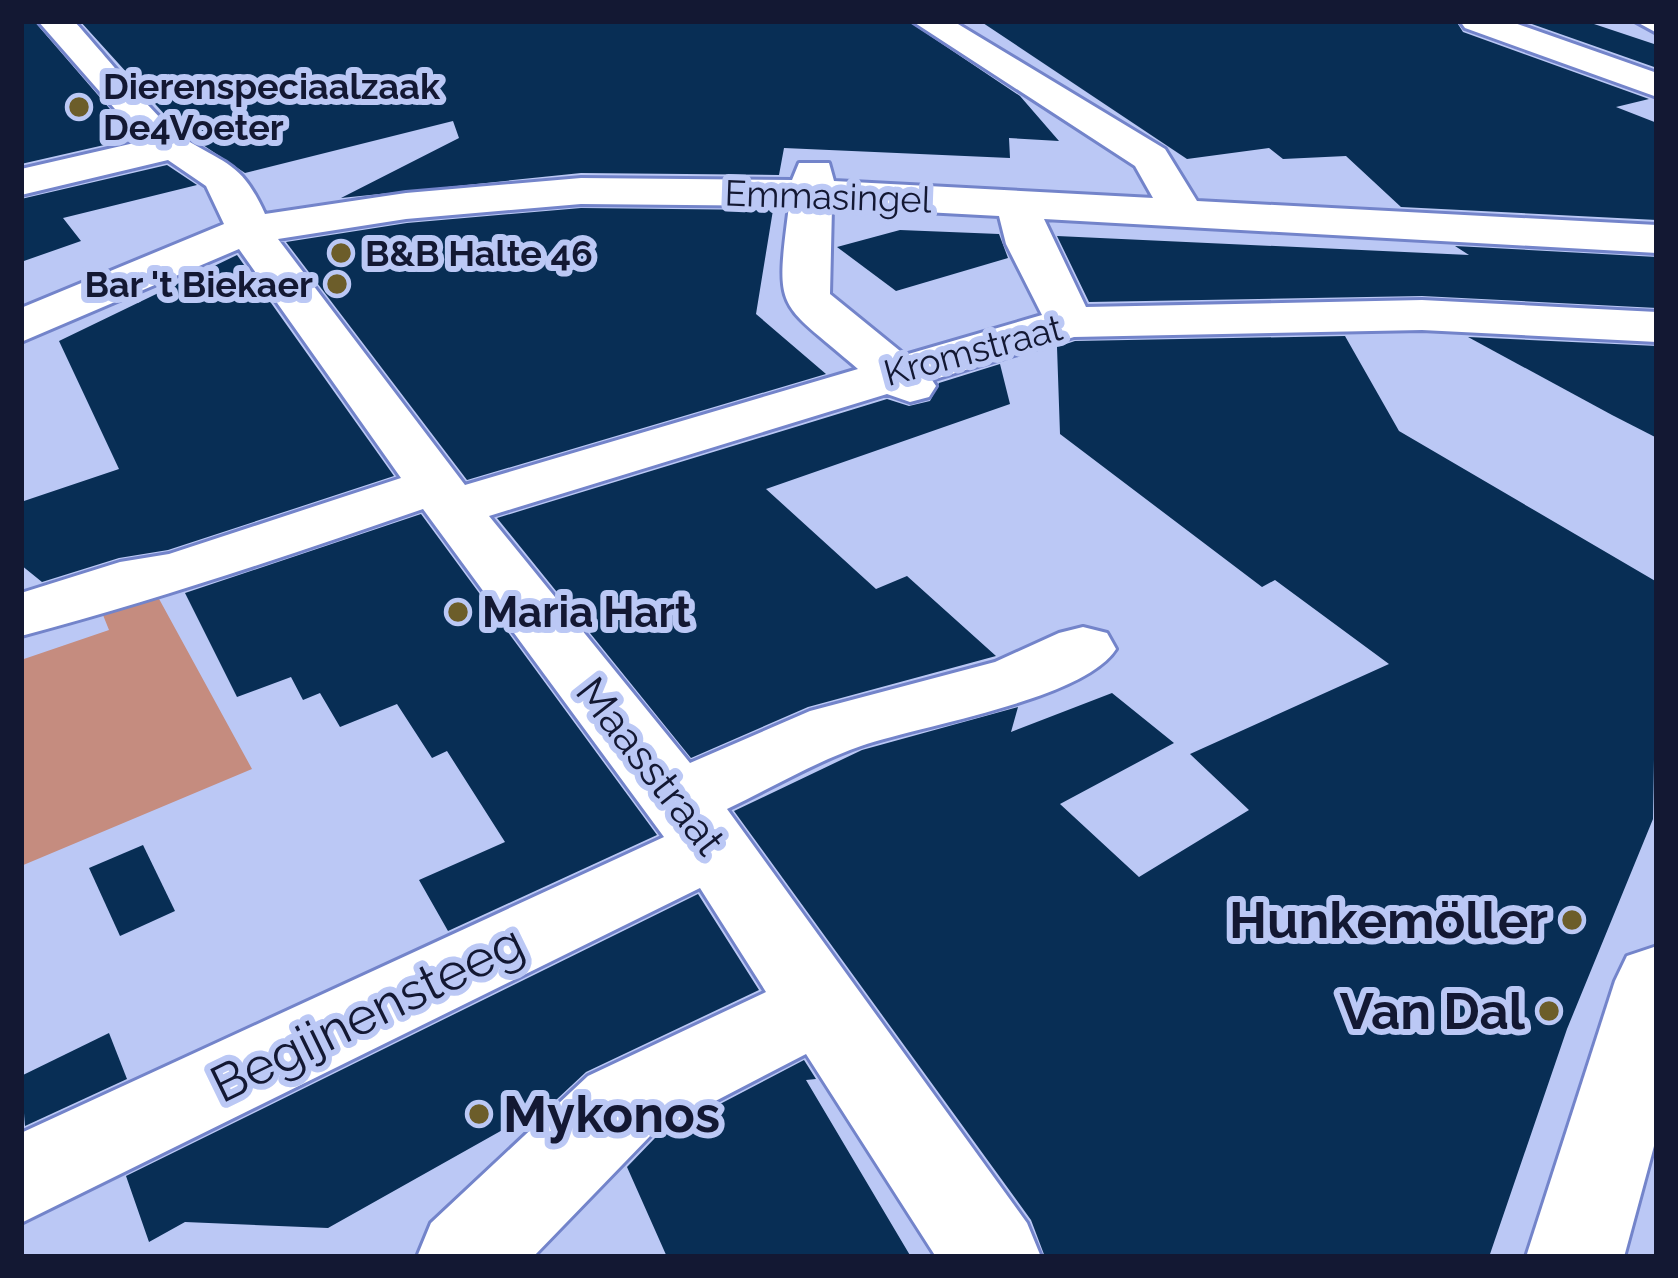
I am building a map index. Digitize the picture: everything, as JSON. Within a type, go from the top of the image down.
[{"type":"street","points":[[21,182],[170,147],[55,21]]},
{"type":"street","points":[[929,21],[1150,158],[1175,201]]},
{"type":"street","points":[[1477,21],[1657,86]]},
{"type":"street","name":"Maasstraat","points":[[170,147],[158,163],[232,220],[696,824],[824,1004],[992,1257]]},
{"type":"street","points":[[812,183],[803,280],[807,300],[901,379]]},
{"type":"street","name":"Emmasingel","points":[[812,183],[1018,205],[1175,201],[1657,239]]},
{"type":"street","name":"Emmasingel","points":[[21,302],[232,220],[557,192],[812,183],[1175,201],[1657,214]]},
{"type":"street","points":[[1018,205],[1029,244],[1070,322]]},
{"type":"street","name":"Emmasingel","points":[[21,327],[151,267],[232,220]]},
{"type":"street","name":"Kromstraat","points":[[21,615],[142,576],[175,572],[443,497],[901,379],[1070,322],[1422,315],[1657,327]]},
{"type":"street","name":"Begijnensteeg","points":[[21,1179],[696,824],[835,729],[1017,679],[1083,649]]},
{"type":"street","points":[[1575,1257],[1654,996]]},
{"type":"street","points":[[466,1257],[620,1106],[824,1004]]},
{"type":"shaded area","points":[[152,586],[252,769],[21,866],[21,660],[109,630],[99,605]]},
{"type":"building","points":[[21,21],[34,21],[135,138],[21,164]]},
{"type":"building","points":[[80,21],[908,21],[1020,96],[1059,141],[1009,138],[1010,158],[784,148],[779,175],[581,173],[341,198],[459,138],[453,121],[245,173],[176,127]]},
{"type":"building","points":[[980,21],[1456,21],[1463,32],[1649,99],[1616,107],[1657,123],[1657,220],[1401,207],[1346,156],[1283,159],[1269,148],[1187,159]]},
{"type":"building","points":[[1523,21],[1585,21],[1657,45],[1657,68]]},
{"type":"building","points":[[167,165],[197,185],[63,218],[81,241],[21,262],[21,199]]},
{"type":"building","points":[[581,208],[773,210],[756,314],[826,374],[467,480],[286,242],[407,223]]},
{"type":"building","points":[[900,230],[999,234],[1008,258],[896,291],[837,247]]},
{"type":"building","points":[[1057,236],[1469,255],[1455,246],[1657,257],[1657,308],[1422,296],[1089,302]]},
{"type":"building","points":[[237,255],[394,476],[168,550],[119,558],[42,582],[21,565],[21,502],[119,469],[59,341]]},
{"type":"building","points":[[1345,336],[1399,431],[1657,582],[1653,819],[1567,1029],[1489,1257],[1045,1257],[1031,1220],[734,811],[862,750],[1018,707],[1011,732],[1112,693],[1174,743],[1060,804],[1139,877],[1249,810],[1190,754],[1389,664],[1275,580],[1262,587],[1060,434],[1057,347],[1075,341]]},
{"type":"building","points":[[1468,337],[1657,346],[1657,438],[1612,415]]},
{"type":"building","points":[[1000,364],[1010,404],[766,489],[876,589],[907,576],[996,656],[808,707],[691,758],[497,518],[887,399],[909,406],[930,401],[939,383]]},
{"type":"building","points":[[421,514],[657,835],[448,931],[419,880],[505,842],[447,751],[432,758],[397,704],[340,727],[320,693],[303,700],[291,677],[237,697],[185,593]]},
{"type":"building","points":[[143,845],[175,911],[120,936],[89,868]]},
{"type":"building","points":[[698,894],[759,990],[586,1072],[556,1100],[328,1228],[185,1222],[149,1242],[126,1176]]},
{"type":"building","points":[[109,1033],[127,1079],[25,1126],[21,1076]]},
{"type":"building","points":[[804,1060],[816,1079],[806,1080],[911,1257],[667,1257],[627,1167],[655,1138]]},
{"type":"place","name":"Dierenspeciaalzaak De4Voeter","points":[[79,107]]},
{"type":"place","name":"B&B Halte 46","points":[[341,253]]},
{"type":"place","name":"Bar 't Biekaer","points":[[337,284]]},
{"type":"place","name":"Maria Hart","points":[[458,612]]},
{"type":"place","name":"Hunkemöller","points":[[1572,920]]},
{"type":"place","name":"Van Dal","points":[[1549,1011]]},
{"type":"place","name":"Mykonos","points":[[479,1114]]}]
